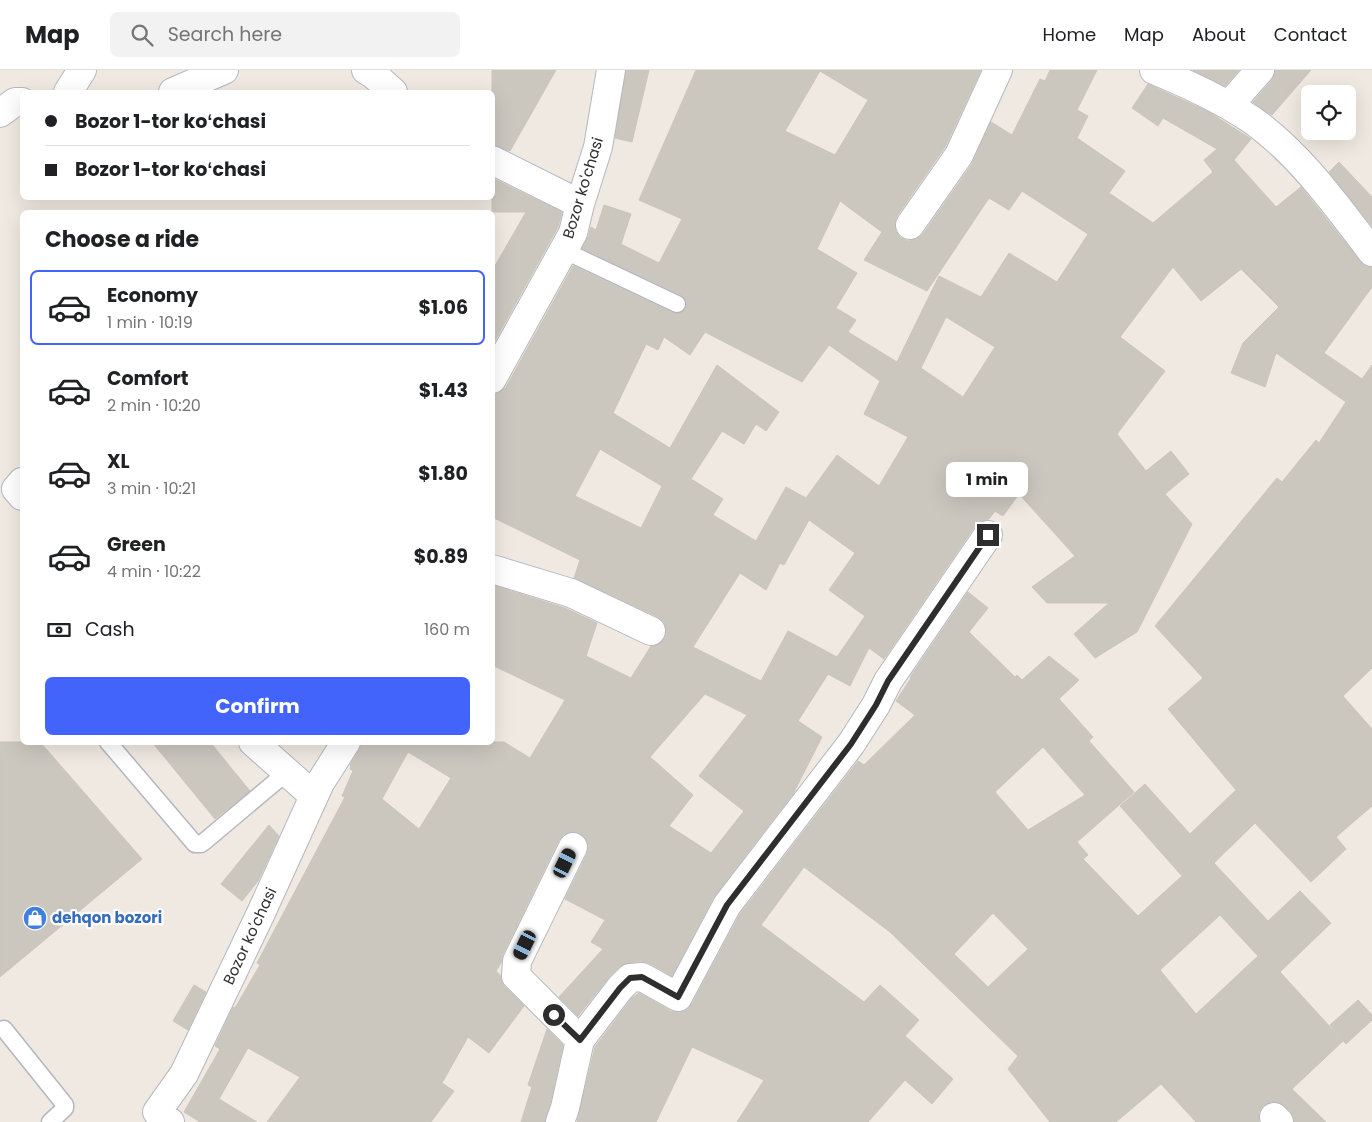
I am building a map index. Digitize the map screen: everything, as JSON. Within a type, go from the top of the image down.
[{"type":"street","points":[[69,90],[82,70]]},
{"type":"street","points":[[177,90],[224,70]]},
{"type":"street","points":[[366,70],[391,90]]},
{"type":"street","name":"Bozor ko'chasi","points":[[495,374],[573,233],[598,147],[611,70]]},
{"type":"street","points":[[910,225],[959,155],[998,70]]},
{"type":"street","points":[[1154,70],[1194,87],[1229,106],[1253,121],[1282,145],[1310,174],[1372,252]]},
{"type":"street","points":[[1229,106],[1260,70]]},
{"type":"street","points":[[0,113],[15,102],[20,102]]},
{"type":"street","points":[[495,162],[580,204]]},
{"type":"street","points":[[560,1122],[565,1108],[580,1040],[620,988],[630,978],[642,977],[678,997],[727,905],[851,744],[876,705],[888,681],[988,535]]},
{"type":"street","points":[[495,570],[571,593],[650,631]]},
{"type":"street","points":[[256,745],[314,796]]},
{"type":"street","name":"Bozor ko'chasi","points":[[170,1122],[157,1112],[184,1074],[314,796],[344,745]]},
{"type":"street","points":[[573,847],[517,961],[516,976],[580,1040]]},
{"type":"lane","points":[[563,250],[677,304]]},
{"type":"lane","points":[[111,745],[195,844],[201,844],[205,841],[286,773]]},
{"type":"lane","points":[[4,1029],[65,1104],[66,1108],[50,1122]]},
{"type":"building","points":[[492,70],[556,70],[510,151],[495,146],[495,90],[492,90]]},
{"type":"building","points":[[626,70],[649,70],[632,142],[615,138]]},
{"type":"building","points":[[696,70],[981,70],[945,147],[897,216],[894,224],[896,232],[901,238],[909,241],[917,239],[923,234],[972,164],[991,122],[1012,135],[1040,79],[1045,81],[1050,70],[1097,70],[1077,110],[1088,116],[1077,138],[1125,171],[1109,193],[1153,223],[1213,172],[1204,160],[1217,149],[1163,118],[1158,126],[1132,108],[1148,84],[1209,112],[1251,139],[1234,160],[1276,207],[1301,187],[1360,261],[1366,266],[1372,267],[1372,287],[1324,353],[1362,379],[1372,365],[1372,668],[1343,696],[1372,729],[1372,806],[1336,837],[1346,849],[1311,882],[1255,823],[1214,863],[1268,921],[1300,891],[1331,923],[1280,972],[1343,1041],[1292,1089],[1326,1122],[1294,1122],[1290,1111],[1278,1102],[1270,1102],[1263,1106],[1259,1113],[1259,1122],[1196,1122],[1161,1084],[1116,1122],[1050,1122],[1008,1069],[1018,1056],[890,932],[804,867],[761,925],[864,1002],[880,985],[919,1020],[905,1036],[953,1079],[932,1104],[905,1080],[868,1122],[737,1122],[764,1080],[692,1047],[656,1122],[577,1122],[595,1047],[632,998],[639,993],[671,1011],[679,1013],[687,1010],[740,914],[858,761],[864,765],[915,715],[896,701],[910,677],[968,592],[988,608],[969,632],[1015,677],[1017,675],[1022,680],[1049,656],[1079,680],[1059,699],[1093,737],[1089,741],[1134,792],[1077,842],[1088,855],[1083,859],[1138,916],[1182,876],[1120,806],[1145,784],[1190,834],[1236,790],[1168,709],[1203,678],[1155,626],[1277,478],[1282,482],[1316,440],[1319,443],[1346,402],[1276,353],[1265,387],[1231,373],[1243,343],[1279,307],[1241,269],[1201,301],[1173,267],[1120,337],[1165,371],[1117,434],[1146,471],[1171,451],[1189,474],[1165,494],[1192,524],[1137,632],[1095,658],[1074,634],[1109,603],[1047,603],[1032,587],[1075,556],[1019,494],[1003,516],[995,511],[989,519],[975,526],[884,659],[869,648],[850,686],[828,674],[798,721],[822,737],[793,794],[713,898],[672,976],[649,963],[641,961],[628,963],[619,967],[609,977],[578,1016],[559,997],[603,949],[591,942],[605,920],[565,899],[589,846],[586,839],[580,833],[571,832],[564,834],[559,840],[496,971],[500,975],[505,987],[524,1006],[489,1053],[468,1037],[442,1083],[454,1091],[431,1122],[267,1122],[300,1077],[248,1048],[219,1099],[257,1122],[200,1122],[184,1112],[220,1049],[215,1046],[233,1007],[235,1008],[260,965],[257,963],[345,797],[342,796],[353,771],[350,769],[350,765],[361,745],[495,745],[495,742],[504,742],[530,758],[565,700],[495,666],[495,586],[565,608],[597,623],[586,656],[631,678],[651,646],[659,644],[665,638],[666,629],[664,622],[658,617],[574,578],[580,560],[495,518],[495,394],[506,387],[573,266],[673,313],[678,314],[686,309],[687,303],[681,295],[582,248],[591,227],[596,230],[604,205],[631,214],[621,244],[659,263],[682,219],[639,200]],"holes":[[[820,71],[868,100],[835,155],[785,131]],[[1022,191],[1088,234],[1057,282],[1009,253],[981,297],[939,276],[897,362],[848,332],[856,320],[836,308],[857,273],[817,249],[840,201],[882,232],[864,260],[927,291],[989,198],[1009,210]],[[946,317],[995,347],[963,397],[921,368]],[[705,332],[802,382],[829,345],[880,381],[864,414],[908,437],[879,486],[837,455],[806,498],[786,487],[756,541],[713,515],[723,499],[691,479],[722,431],[744,444],[756,424],[766,431],[779,412],[717,365],[670,448],[613,413],[646,344],[658,350],[664,337],[690,355]],[[600,449],[662,486],[641,528],[575,496]],[[809,520],[855,553],[829,590],[865,616],[837,657],[788,631],[761,681],[693,647],[740,573],[766,590],[780,563],[784,565]],[[705,694],[747,715],[699,776],[744,811],[711,853],[669,826],[693,795],[650,757]],[[1043,747],[1085,795],[1028,830],[995,792]],[[408,752],[451,778],[419,829],[382,799]],[[993,913],[1028,949],[988,987],[954,954]],[[1220,915],[1258,956],[1196,1014],[1160,970]]]},
{"type":"building","points":[[1193,70],[1239,70],[1225,86]]},
{"type":"building","points":[[1275,70],[1311,70],[1272,115],[1253,102],[1272,80]]},
{"type":"building","points":[[1339,162],[1372,197],[1372,226],[1329,172]]},
{"type":"building","points":[[495,179],[562,212],[558,227],[495,341],[495,266],[526,212],[495,212],[495,210],[492,210],[492,200],[495,200]]},
{"type":"building","name":"dehqon bozori","points":[[0,742],[20,742],[20,745],[43,745],[142,859],[0,977]]},
{"type":"building","points":[[154,745],[212,745],[250,791],[215,819]]},
{"type":"building","points":[[269,825],[279,836],[258,881],[242,901],[221,884]]},
{"type":"building","points":[[194,985],[206,992],[188,1030],[173,1021]]},
{"type":"building","points":[[1358,1000],[1372,1015],[1372,1020],[1346,1044],[1330,1025]]},
{"type":"building","points":[[547,1029],[563,1045],[545,1122],[521,1122],[532,1087],[528,1085]]},
{"type":"place","name":"dehqon bozori","points":[[35,918]]},
{"type":"route","points":[[554,1015],[580,1040],[620,988],[630,978],[642,977],[678,997],[727,905],[851,744],[876,705],[888,681],[988,535]]}]
